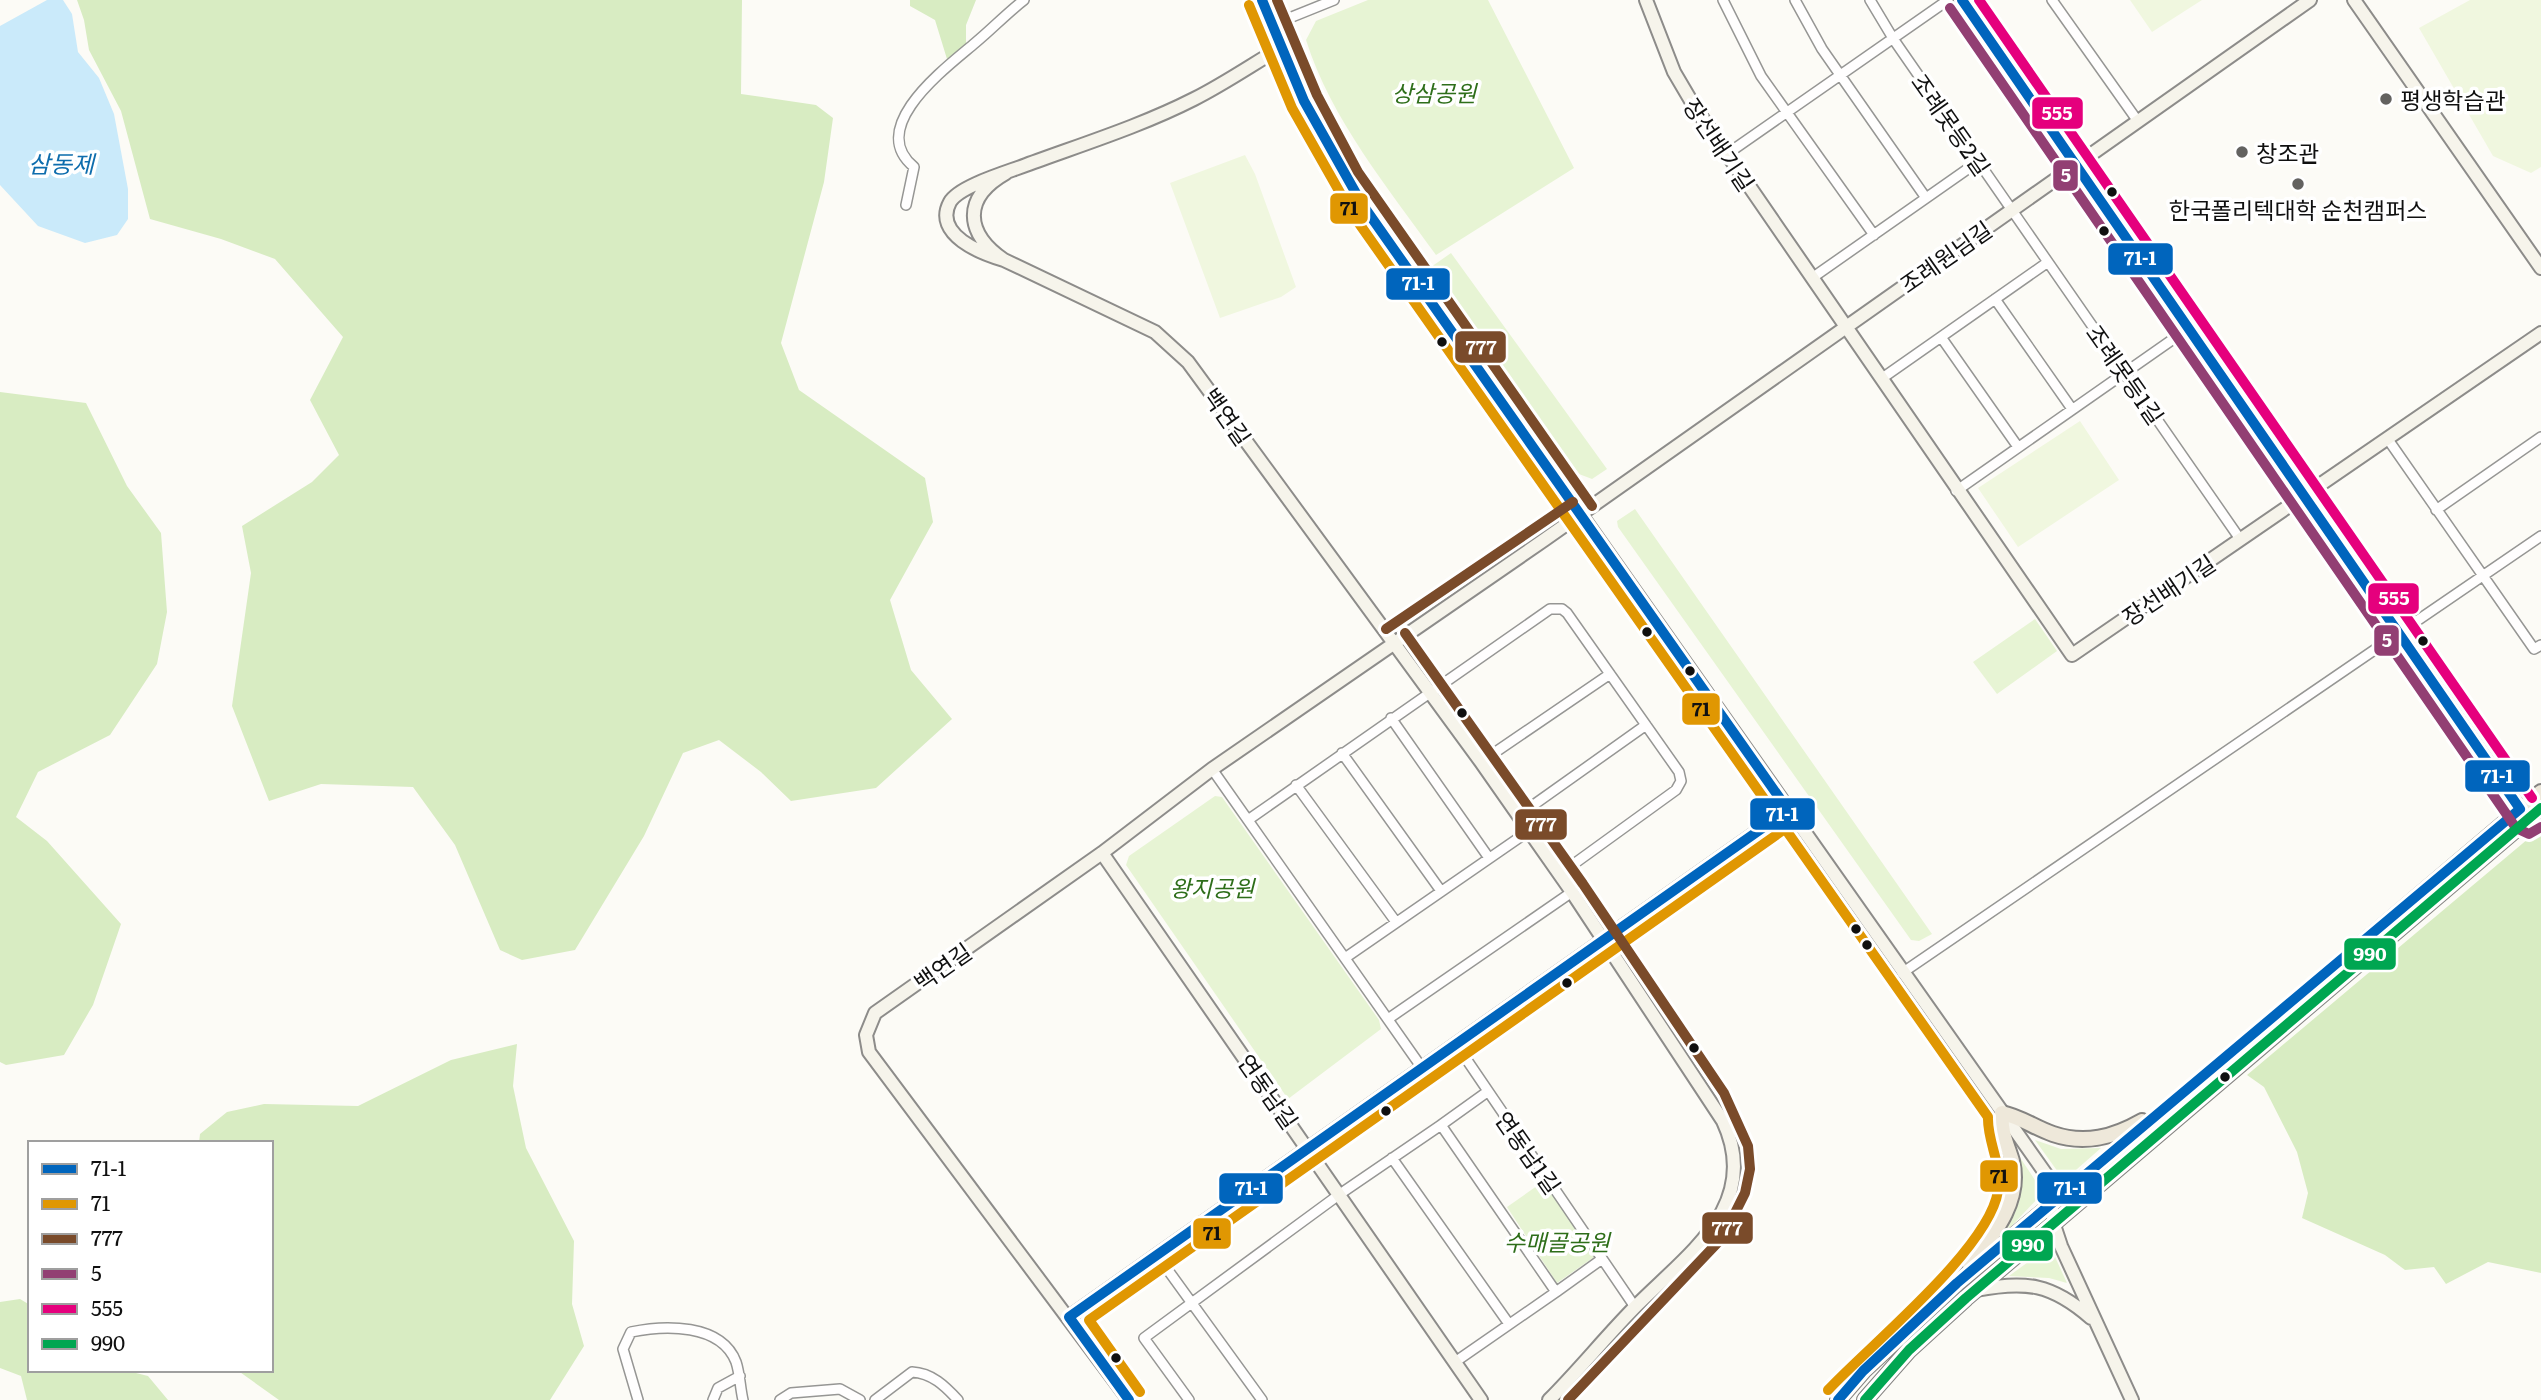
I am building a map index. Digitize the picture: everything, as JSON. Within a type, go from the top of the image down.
[{"type":"main road","points":[[1865,1400],[1909,1350],[2524,814],[2541,792]]},
{"type":"main road","points":[[1838,1400],[1863,1371],[1957,1283],[2524,814],[2541,808]]},
{"type":"main road","points":[[1957,1283],[2001,1222],[2011,1201],[2013,1164],[2000,1128],[2002,1113],[2018,1117],[2053,1135],[2075,1139],[2100,1139],[2160,1115]]},
{"type":"street","points":[[906,205],[914,167],[902,155],[900,132],[915,97],[1024,0]]},
{"type":"street","points":[[1262,0],[1309,111],[1362,204],[2048,1177],[2054,1225],[2132,1400]]},
{"type":"street","points":[[1272,25],[1334,0]]},
{"type":"street","name":"장선배기길","points":[[1646,0],[1674,72],[1727,154],[1956,491],[2072,654],[2541,333]]},
{"type":"street","points":[[1723,0],[1761,76],[1874,235]]},
{"type":"street","points":[[1795,0],[1840,75],[1926,198]]},
{"type":"street","name":"조례못등2길","points":[[1870,0],[1893,38],[2012,209]]},
{"type":"street","points":[[1727,154],[1948,0]]},
{"type":"street","points":[[1962,0],[2189,327],[2397,635],[2524,814]]},
{"type":"street","points":[[2052,0],[2137,120]]},
{"type":"street","name":"조례원님길","points":[[1581,514],[2310,0]]},
{"type":"street","points":[[2354,0],[2541,268]]},
{"type":"street","name":"백연길","points":[[1282,47],[1168,111],[957,194],[948,209],[949,223],[959,240],[982,253],[1004,260],[1132,320],[1172,345],[1201,377],[1394,641]]},
{"type":"street","points":[[1812,278],[1979,161]]},
{"type":"street","name":"백연길","points":[[1004,260],[979,238],[974,214],[983,192],[1006,173]]},
{"type":"street","name":"조례못등1길","points":[[2012,209],[2240,539]]},
{"type":"street","points":[[1881,379],[2048,262]]},
{"type":"street","points":[[1995,299],[2072,409]]},
{"type":"street","points":[[1956,491],[2189,327]]},
{"type":"street","points":[[1941,337],[2018,447]]},
{"type":"street","points":[[2436,510],[2541,437]]},
{"type":"street","points":[[2387,438],[2534,649],[2541,645]]},
{"type":"street","name":"백연길","points":[[1129,1400],[869,1052],[866,1035],[875,1013],[1102,853],[1212,769],[1581,514]]},
{"type":"street","points":[[1902,973],[2541,536]]},
{"type":"street","points":[[1248,820],[1391,718],[1555,608],[1567,613],[1679,772],[1679,786],[1559,874]]},
{"type":"street","points":[[1394,641],[1572,892],[1712,1101],[1731,1141],[1736,1168],[1729,1197],[1711,1229],[1693,1252],[1635,1307],[1589,1360],[1549,1400]]},
{"type":"street","points":[[1481,762],[1610,674]]},
{"type":"street","points":[[1391,718],[1489,858]]},
{"type":"street","points":[[1518,816],[1646,725]]},
{"type":"street","points":[[1342,753],[1441,891]]},
{"type":"street","points":[[1212,769],[1422,1068]]},
{"type":"street","points":[[1296,785],[1396,922]]},
{"type":"street","points":[[1069,1317],[1788,810]]},
{"type":"street","points":[[1345,958],[1529,831]]},
{"type":"street","name":"연동남길","points":[[1102,853],[1481,1400]]},
{"type":"street","points":[[1388,1019],[1572,892]]},
{"type":"street","name":"연동남1길","points":[[1456,1044],[1635,1307]]},
{"type":"street","points":[[1189,1400],[1144,1338],[1340,1194],[1487,1092]]},
{"type":"street","points":[[1441,1125],[1556,1292]]},
{"type":"street","points":[[1392,1158],[1509,1324]]},
{"type":"street","points":[[1157,1255],[1262,1400]]},
{"type":"street","points":[[1455,1362],[1602,1259]]},
{"type":"street","points":[[1976,1290],[2007,1284],[2032,1284],[2050,1290],[2074,1304],[2096,1323]]},
{"type":"street","points":[[638,1400],[623,1349],[631,1332],[670,1329],[700,1332],[727,1348],[735,1359],[743,1400]]},
{"type":"street","points":[[875,1400],[912,1371],[924,1372],[944,1384],[958,1400]]},
{"type":"street","points":[[713,1400],[718,1388],[740,1376]]},
{"type":"street","points":[[780,1400],[791,1393],[840,1389],[860,1400]]},
{"type":"green space","points":[[77,0],[742,0],[741,94],[816,105],[833,118],[824,182],[781,343],[799,390],[925,478],[933,522],[890,600],[911,670],[952,719],[876,788],[791,801],[761,772],[719,740],[683,753],[644,836],[575,950],[522,960],[500,950],[455,845],[413,787],[321,784],[269,801],[232,706],[251,573],[242,526],[312,482],[339,455],[310,400],[343,337],[275,259],[221,239],[150,219],[121,111],[89,50],[84,20]]},
{"type":"green space","points":[[910,0],[976,0],[966,25],[966,48],[947,59],[935,20],[910,6]]},
{"type":"green space","name":"상삼공원","points":[[1368,0],[1488,0],[1574,168],[1436,255],[1345,125],[1306,40],[1316,21]]},
{"type":"green space","points":[[2130,0],[2202,0],[2152,32]]},
{"type":"green space","points":[[2470,0],[2541,0],[2541,167],[2531,173],[2493,156],[2419,28]]},
{"type":"green space","points":[[1245,155],[1255,174],[1296,287],[1281,297],[1220,318],[1170,183]]},
{"type":"green space","points":[[1451,253],[1607,469],[1592,479],[1579,474],[1431,267]]},
{"type":"green space","points":[[0,392],[86,403],[127,486],[161,533],[167,612],[157,664],[110,735],[38,772],[16,817],[47,841],[121,924],[93,1005],[64,1055],[6,1065],[0,1062]]},
{"type":"green space","points":[[2080,421],[2119,480],[2018,547],[1978,488]]},
{"type":"green space","points":[[1635,509],[1932,934],[1919,941],[1911,940],[1618,527],[1617,521]]},
{"type":"green space","points":[[2035,619],[2057,651],[1997,694],[1973,662]]},
{"type":"green space","name":"왕지공원","points":[[1215,796],[1222,797],[1379,1020],[1381,1029],[1288,1099],[1126,865],[1129,856]]},
{"type":"green space","points":[[2541,828],[2541,1273],[2488,1262],[2446,1284],[2434,1267],[2405,1270],[2385,1255],[2302,1218],[2308,1193],[2297,1152],[2264,1087],[2247,1075]]},
{"type":"green space","points":[[517,1044],[513,1086],[526,1148],[574,1241],[572,1304],[584,1346],[550,1400],[279,1400],[240,1372],[273,1372],[273,1141],[199,1141],[200,1134],[227,1112],[264,1104],[358,1106],[451,1060]]},
{"type":"green space","points":[[2035,1140],[2061,1149],[2101,1148],[2060,1184],[2058,1172]]},
{"type":"green space","points":[[2017,1153],[2039,1186],[2039,1197],[2005,1233],[2021,1195],[2022,1175]]},
{"type":"green space","name":"수매골공원","points":[[1544,1181],[1597,1255],[1557,1283],[1507,1207]]},
{"type":"green space","points":[[2050,1246],[2067,1283],[2049,1278],[2009,1276]]},
{"type":"green space","points":[[20,1299],[28,1304],[28,1372],[132,1372],[148,1376],[168,1400],[27,1400],[21,1376],[0,1368],[0,1302]]},
{"type":"water","name":"삼동제","points":[[47,0],[63,0],[72,14],[78,52],[99,78],[114,114],[128,189],[128,219],[117,235],[85,243],[38,226],[0,185],[0,26]]},
{"type":"transit line","name":"71-1","points":[[1129,1400],[1069,1317],[1788,810],[1362,204],[1304,101],[1262,0]]},
{"type":"transit line","name":"777","points":[[1277,0],[1317,95],[1358,172],[1592,506]]},
{"type":"transit line","name":"71-1","points":[[1838,1400],[1863,1371],[1957,1283],[2520,809],[1962,0]]},
{"type":"transit line","name":"555","points":[[1979,0],[2532,798]]},
{"type":"transit line","name":"71","points":[[1249,5],[1292,108],[1351,212],[1988,1117],[1999,1182],[1990,1214],[1974,1240],[1951,1268],[1828,1390]]},
{"type":"transit line","name":"5","points":[[1950,8],[2516,828],[2529,834],[2541,827]]},
{"type":"transit line","name":"777","points":[[1386,629],[1573,502]]},
{"type":"transit line","name":"777","points":[[1405,633],[1583,884],[1724,1093],[1748,1146],[1750,1169],[1745,1193],[1723,1237],[1568,1400]]},
{"type":"transit line","name":"990","points":[[1865,1400],[1909,1350],[1966,1298],[2541,808]]},
{"type":"transit line","name":"71","points":[[1140,1392],[1089,1320],[1796,821]]},
{"type":"place","name":"평생학습관","points":[[2386,99]]},
{"type":"place","name":"창조관","points":[[2242,152]]},
{"type":"place","name":"한국폴리텍대학 순천캠퍼스","points":[[2298,184]]}]
